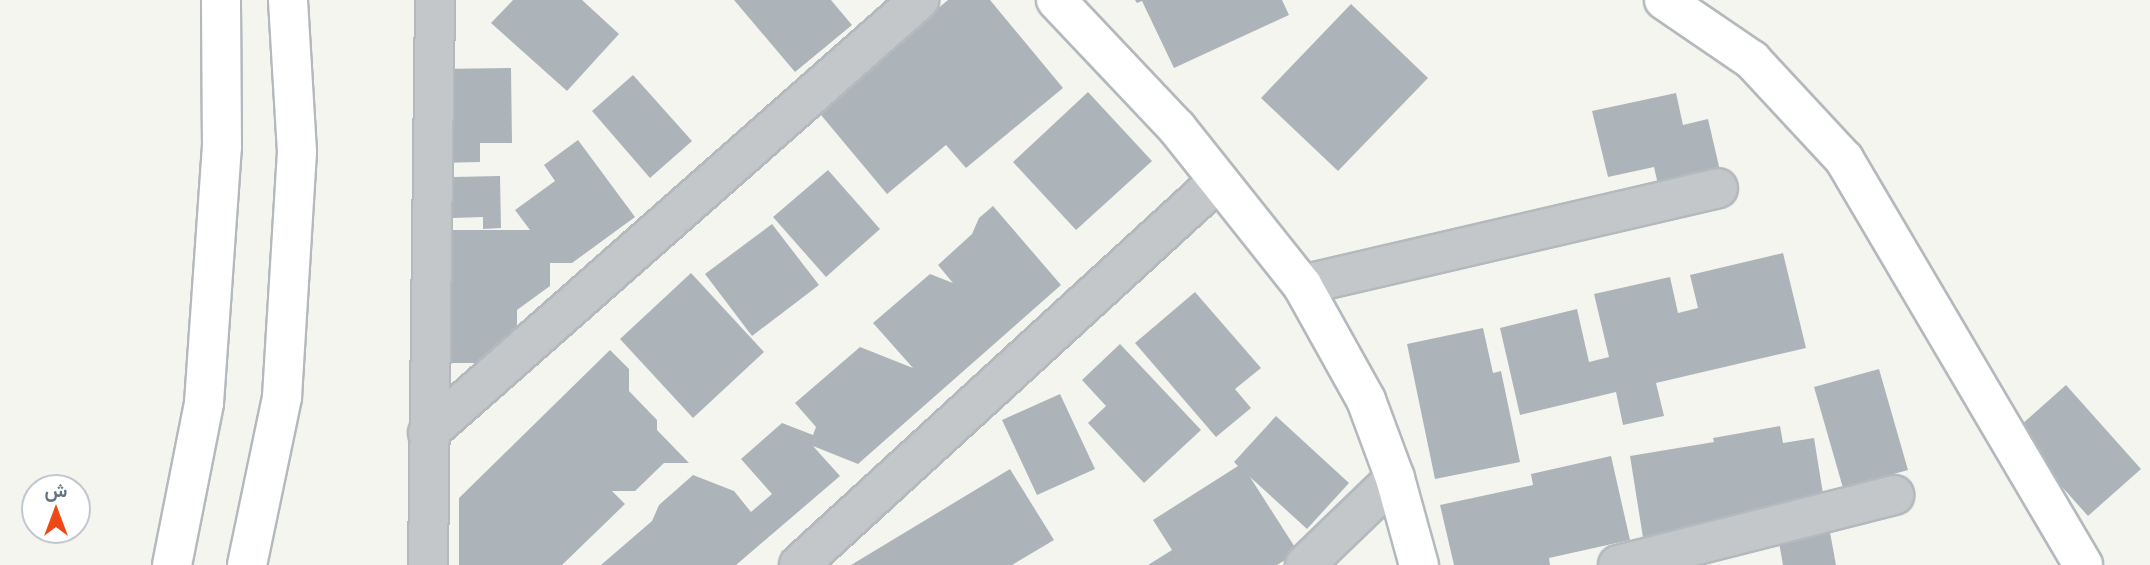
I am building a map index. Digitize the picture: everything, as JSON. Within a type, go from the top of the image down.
[{"type":"main road","points":[[172,565],[204,403],[222,147],[221,0]]},
{"type":"main road","points":[[247,565],[282,397],[297,152],[288,0]]},
{"type":"main road","points":[[1056,0],[1177,128],[1302,285],[1366,400],[1395,478],[1419,565]]},
{"type":"main road","points":[[1664,0],[1752,61],[1844,159],[2083,565]]},
{"type":"street","points":[[428,565],[435,0]]},
{"type":"street","points":[[428,433],[919,0]]},
{"type":"street","points":[[799,565],[1218,181]]},
{"type":"street","points":[[1302,285],[1718,188]]},
{"type":"street","points":[[1305,565],[1395,478]]},
{"type":"street","points":[[1618,565],[1894,495]]},
{"type":"building","points":[[513,0],[582,0],[619,34],[567,91],[491,23]]},
{"type":"building","points":[[734,0],[831,0],[852,25],[795,72]]},
{"type":"building","points":[[948,0],[990,0],[1063,88],[966,168],[946,145],[887,194],[816,109]]},
{"type":"building","points":[[1135,0],[1282,0],[1289,15],[1174,68],[1142,1],[1137,3]]},
{"type":"building","points":[[1351,4],[1428,78],[1338,171],[1261,98]]},
{"type":"building","points":[[511,68],[512,143],[480,143],[480,162],[438,163],[437,69]]},
{"type":"building","points":[[633,75],[692,141],[650,178],[592,111]]},
{"type":"building","points":[[1088,92],[1152,161],[1076,230],[1013,162]]},
{"type":"building","points":[[1676,93],[1683,125],[1708,119],[1721,175],[1659,189],[1654,167],[1608,177],[1592,111]]},
{"type":"building","points":[[578,140],[635,217],[572,263],[550,263],[550,286],[517,310],[517,339],[483,363],[451,363],[451,230],[530,230],[515,210],[555,181],[544,165]]},
{"type":"building","points":[[828,170],[880,229],[826,277],[773,217]]},
{"type":"building","points":[[500,176],[501,228],[483,229],[483,217],[453,218],[453,177]]},
{"type":"building","points":[[993,206],[1061,285],[858,464],[813,446],[840,476],[736,565],[601,565],[652,521],[659,505],[693,475],[734,491],[751,512],[772,494],[741,459],[782,423],[813,435],[816,427],[795,403],[860,347],[913,368],[873,323],[930,274],[953,283],[938,265],[972,234],[979,218]]},
{"type":"building","points":[[772,224],[819,285],[752,336],[705,274]]},
{"type":"building","points":[[1783,253],[1806,348],[1656,383],[1664,416],[1623,425],[1616,392],[1520,415],[1500,328],[1577,309],[1589,362],[1609,357],[1594,294],[1670,277],[1678,313],[1698,308],[1690,275]]},
{"type":"building","points":[[691,273],[764,352],[693,418],[620,339]]},
{"type":"building","points":[[1195,292],[1261,368],[1235,389],[1251,408],[1216,437],[1135,343]]},
{"type":"building","points":[[1483,328],[1493,373],[1501,371],[1520,462],[1435,479],[1407,344]]},
{"type":"building","points":[[1120,344],[1201,430],[1144,483],[1088,423],[1106,406],[1082,380]]},
{"type":"building","points":[[610,350],[629,369],[629,391],[657,420],[657,430],[689,463],[664,463],[635,491],[612,491],[625,504],[562,565],[459,565],[459,498]]},
{"type":"building","points":[[1879,369],[1908,470],[1843,488],[1814,387]]},
{"type":"building","points":[[2066,385],[2141,469],[2088,516],[2013,432]]},
{"type":"building","points":[[1060,394],[1095,469],[1037,495],[1002,420]]},
{"type":"building","points":[[1276,416],[1349,483],[1307,529],[1250,477],[1298,552],[1277,565],[1148,565],[1172,550],[1153,520],[1238,466],[1234,462]]},
{"type":"building","points":[[1780,426],[1783,443],[1814,438],[1825,506],[1644,544],[1630,456],[1714,442],[1713,438]]},
{"type":"building","points":[[1611,456],[1630,540],[1549,558],[1550,565],[1454,565],[1440,505],[1533,485],[1531,474]]},
{"type":"building","points":[[1010,469],[1054,540],[1012,565],[851,565]]},
{"type":"building","points":[[1829,527],[1836,565],[1783,565],[1778,537]]}]
